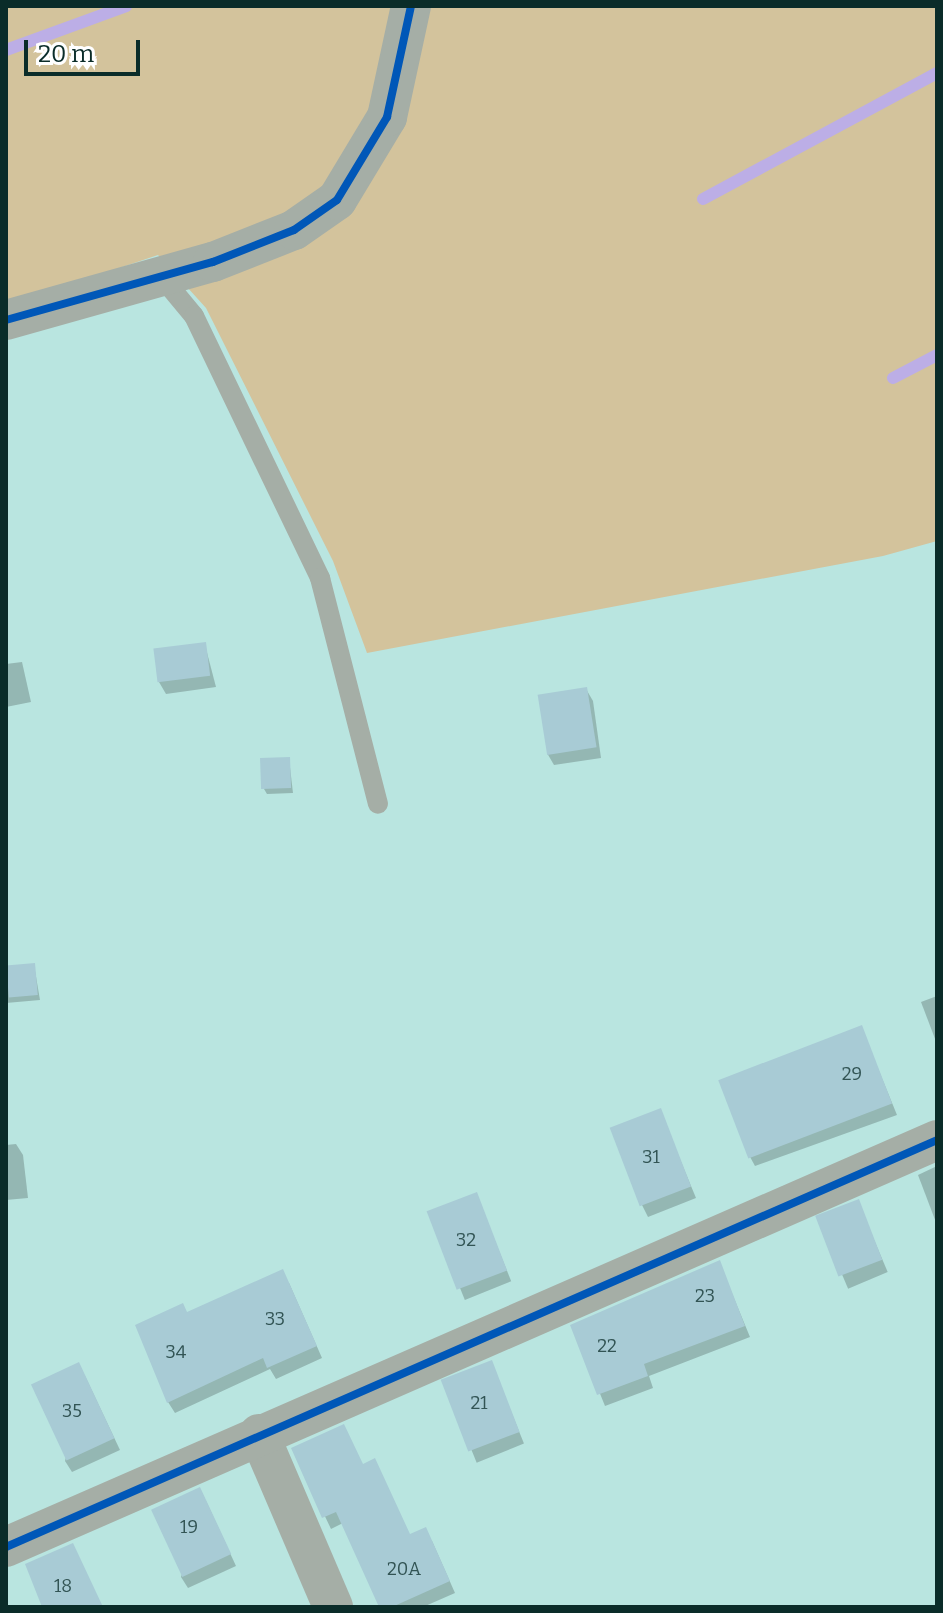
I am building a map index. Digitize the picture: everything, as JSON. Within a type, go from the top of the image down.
[{"type":"street","points":[[6,320],[213,262],[294,230],[337,200],[387,117],[411,6]]},
{"type":"street","points":[[6,1547],[937,1140]]},
{"type":"street","points":[[259,1434],[333,1607]]},
{"type":"lane","points":[[160,275],[194,316],[320,578],[378,804]]},
{"type":"shaded area","points":[[6,6],[937,6],[937,541],[883,556],[367,653],[333,561],[206,308],[158,255],[6,306]]},
{"type":"building","points":[[206,642],[210,676],[158,682],[153,648]]},
{"type":"building","points":[[587,687],[597,747],[547,755],[538,695]]},
{"type":"building","points":[[290,757],[291,788],[261,789],[260,758]]},
{"type":"building","points":[[35,963],[38,995],[9,997],[6,966]]},
{"type":"building","points":[[862,1025],[892,1103],[748,1159],[718,1080]]},
{"type":"building","points":[[661,1108],[691,1186],[640,1206],[610,1128]]},
{"type":"building","points":[[477,1192],[507,1270],[457,1290],[427,1211]]},
{"type":"building","points":[[859,1199],[882,1260],[838,1277],[815,1216]]},
{"type":"building","points":[[720,1260],[745,1326],[644,1364],[648,1376],[597,1395],[570,1325]]},
{"type":"building","points":[[283,1269],[317,1346],[267,1368],[263,1358],[167,1403],[135,1325],[183,1303],[187,1312]]},
{"type":"building","points":[[492,1360],[520,1432],[468,1452],[441,1380]]},
{"type":"building","points":[[79,1362],[114,1438],[66,1461],[31,1384]]},
{"type":"building","points":[[344,1424],[363,1464],[375,1458],[410,1534],[426,1527],[450,1581],[392,1607],[379,1607],[336,1512],[322,1518],[291,1448]]},
{"type":"building","points":[[200,1487],[231,1554],[182,1577],[151,1510]]},
{"type":"building","points":[[73,1543],[103,1607],[42,1607],[25,1564]]},
{"type":"waterway","points":[[6,50],[126,6]]},
{"type":"waterway","points":[[703,199],[937,73]]},
{"type":"waterway","points":[[893,378],[937,355]]},
{"type":"cycle path","points":[[6,320],[213,262],[294,230],[337,200],[387,117],[411,6]]},
{"type":"cycle path","points":[[6,1547],[937,1140]]}]
